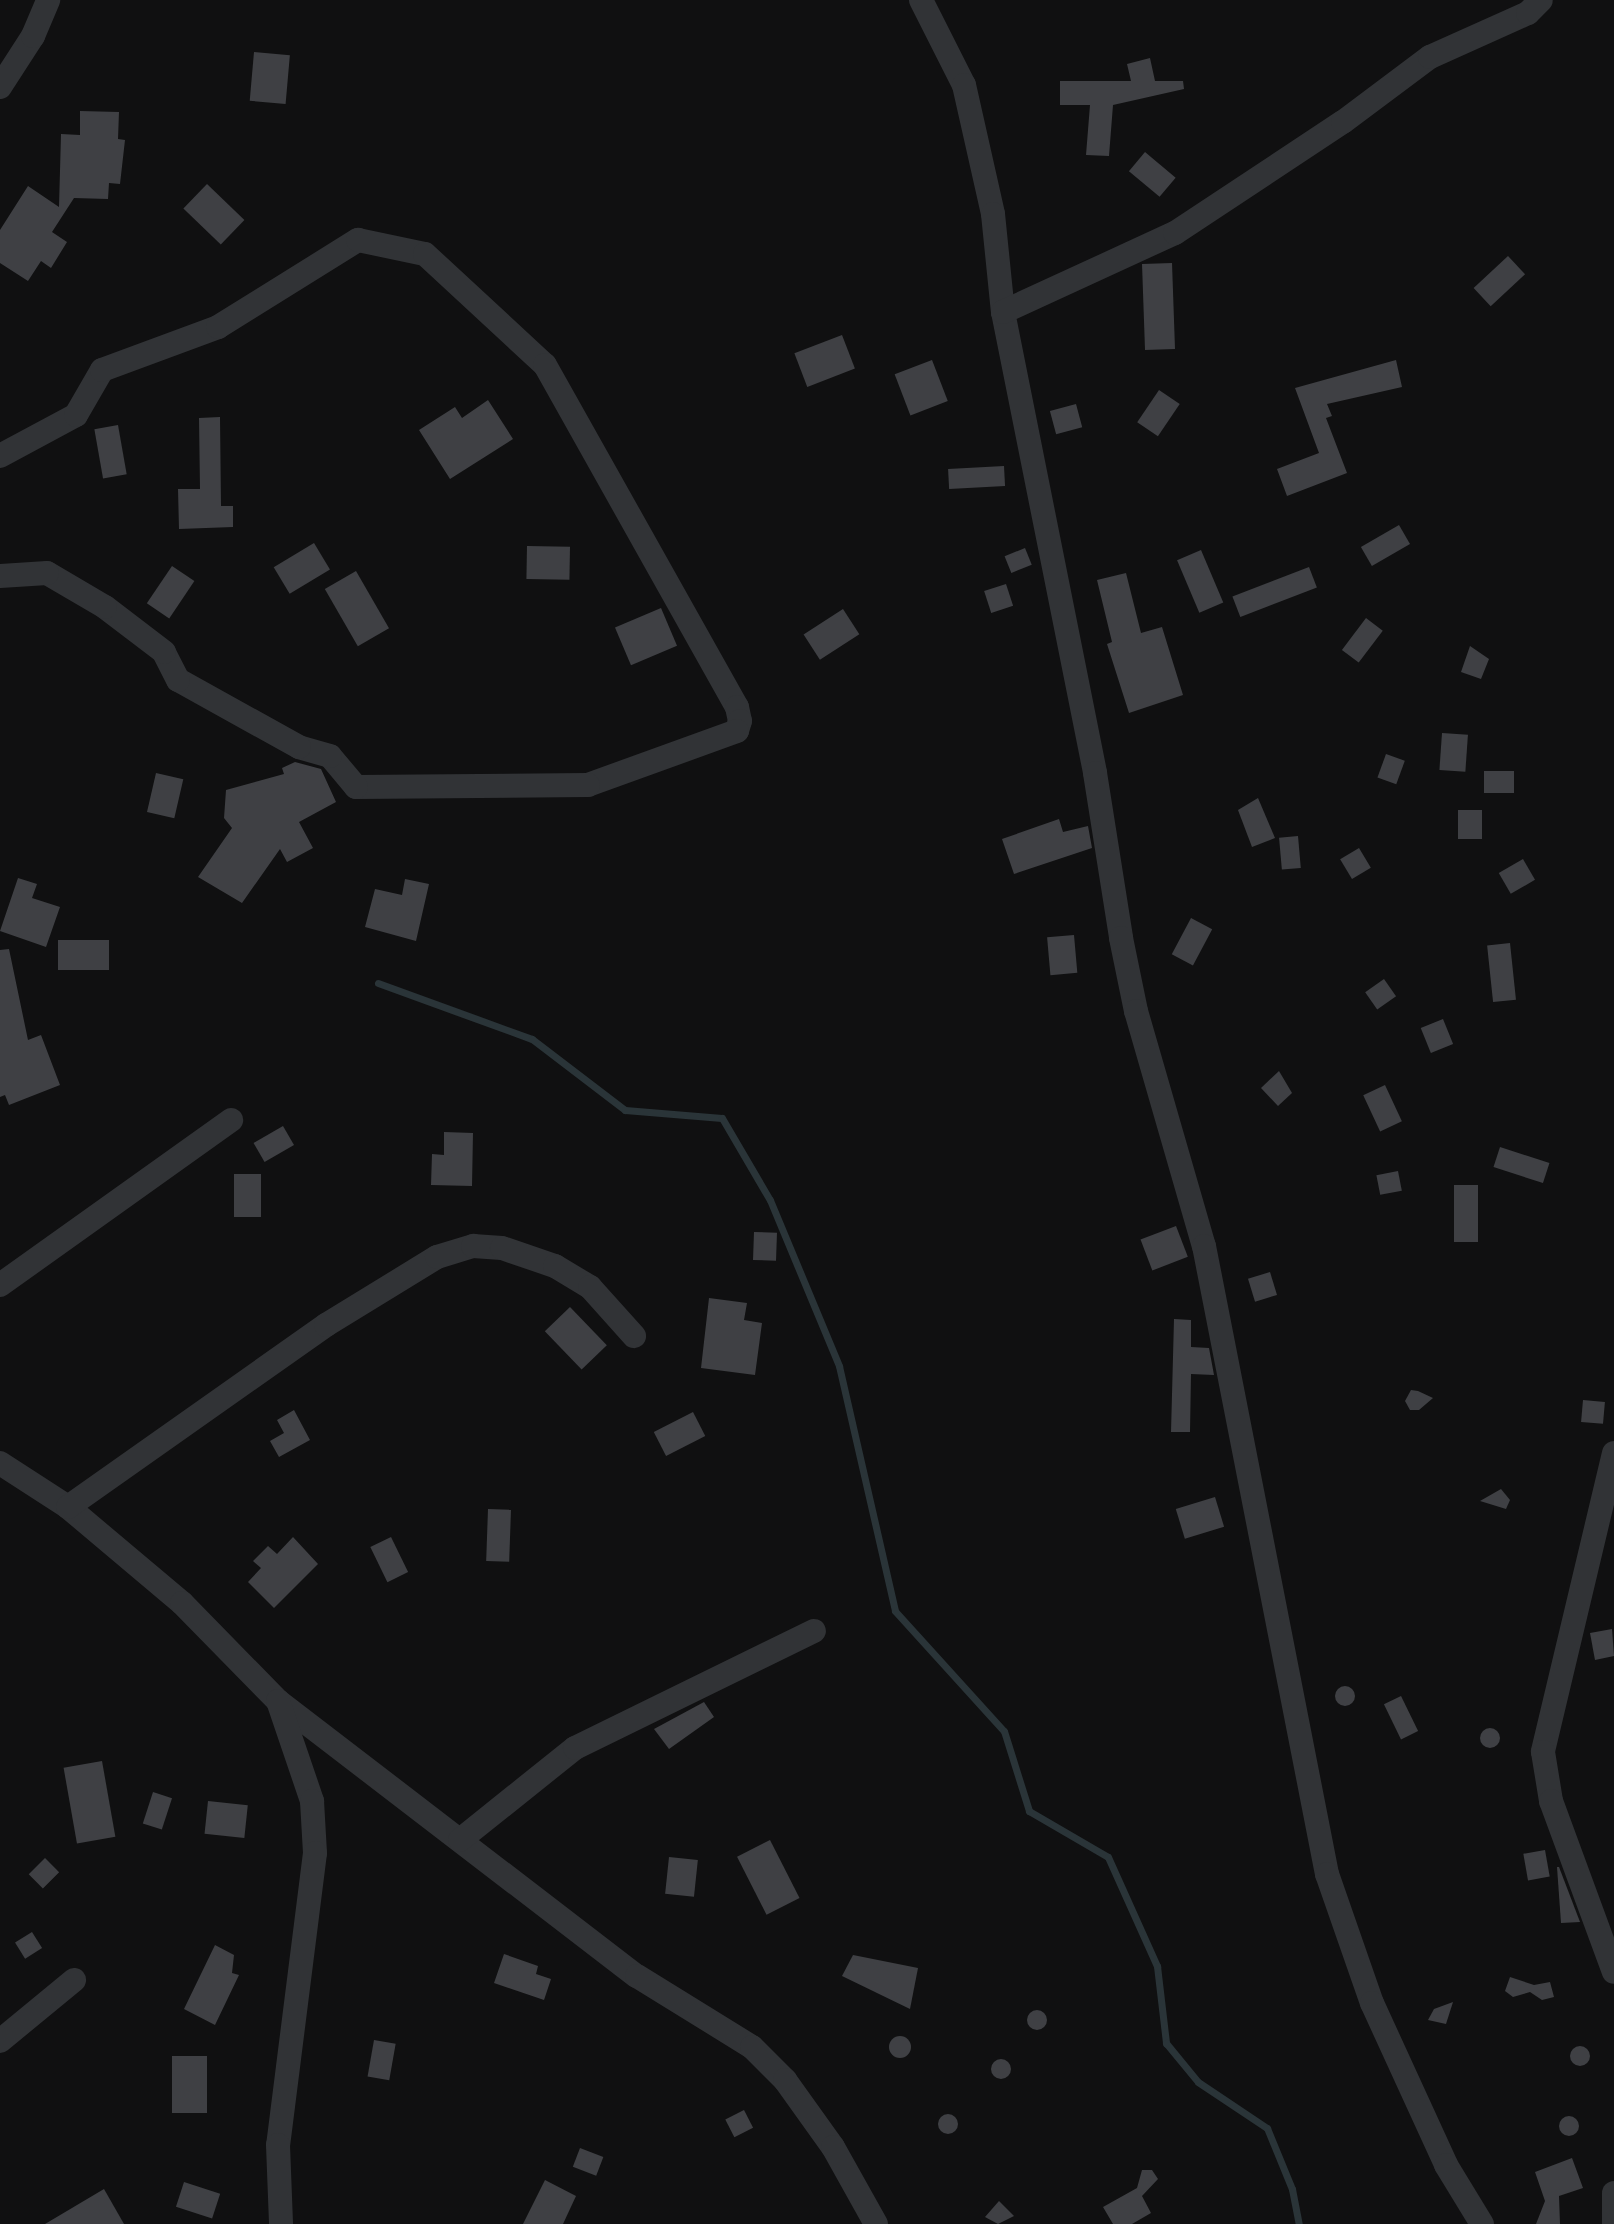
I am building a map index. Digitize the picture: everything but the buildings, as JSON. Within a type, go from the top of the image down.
[{"type":"street","points":[[0,87],[33,36],[48,0]]},
{"type":"street","points":[[921,0],[964,85],[993,214],[1003,312],[1136,1011],[1204,1246],[1327,1874],[1372,2003],[1446,2165],[1482,2224]]},
{"type":"street","points":[[1003,312],[1175,233],[1430,57],[1528,13],[1541,0]]},
{"type":"street","points":[[0,456],[76,415],[102,370],[206,333],[358,240],[425,254],[545,365],[737,707],[740,721],[737,731],[588,785],[356,787],[330,756],[299,747],[178,680],[164,652],[93,600],[47,573],[0,576]]},
{"type":"street","points":[[0,1285],[231,1120]]},
{"type":"street","points":[[68,1507],[326,1325],[437,1257],[473,1246],[502,1248],[555,1266],[590,1287],[634,1336]]},
{"type":"street","points":[[1614,1453],[1543,1752],[1551,1801],[1614,1972]]},
{"type":"street","points":[[0,1463],[68,1507],[182,1603],[278,1701],[637,1976],[752,2047],[774,2067],[833,2147],[876,2224]]},
{"type":"street","points":[[460,1840],[575,1748],[814,1631]]},
{"type":"street","points":[[278,1701],[312,1801],[315,1853],[278,2145],[281,2224]]},
{"type":"street","points":[[0,2041],[74,1980]]},
{"type":"street","points":[[1614,2193],[1614,2224]]},
{"type":"waterway","points":[[378,983],[532,1039],[625,1110],[722,1118],[770,1200],[839,1366],[895,1611],[1004,1731],[1029,1811],[1108,1857],[1157,1966],[1166,2043],[1198,2082],[1267,2128],[1292,2189],[1299,2224]]}]
